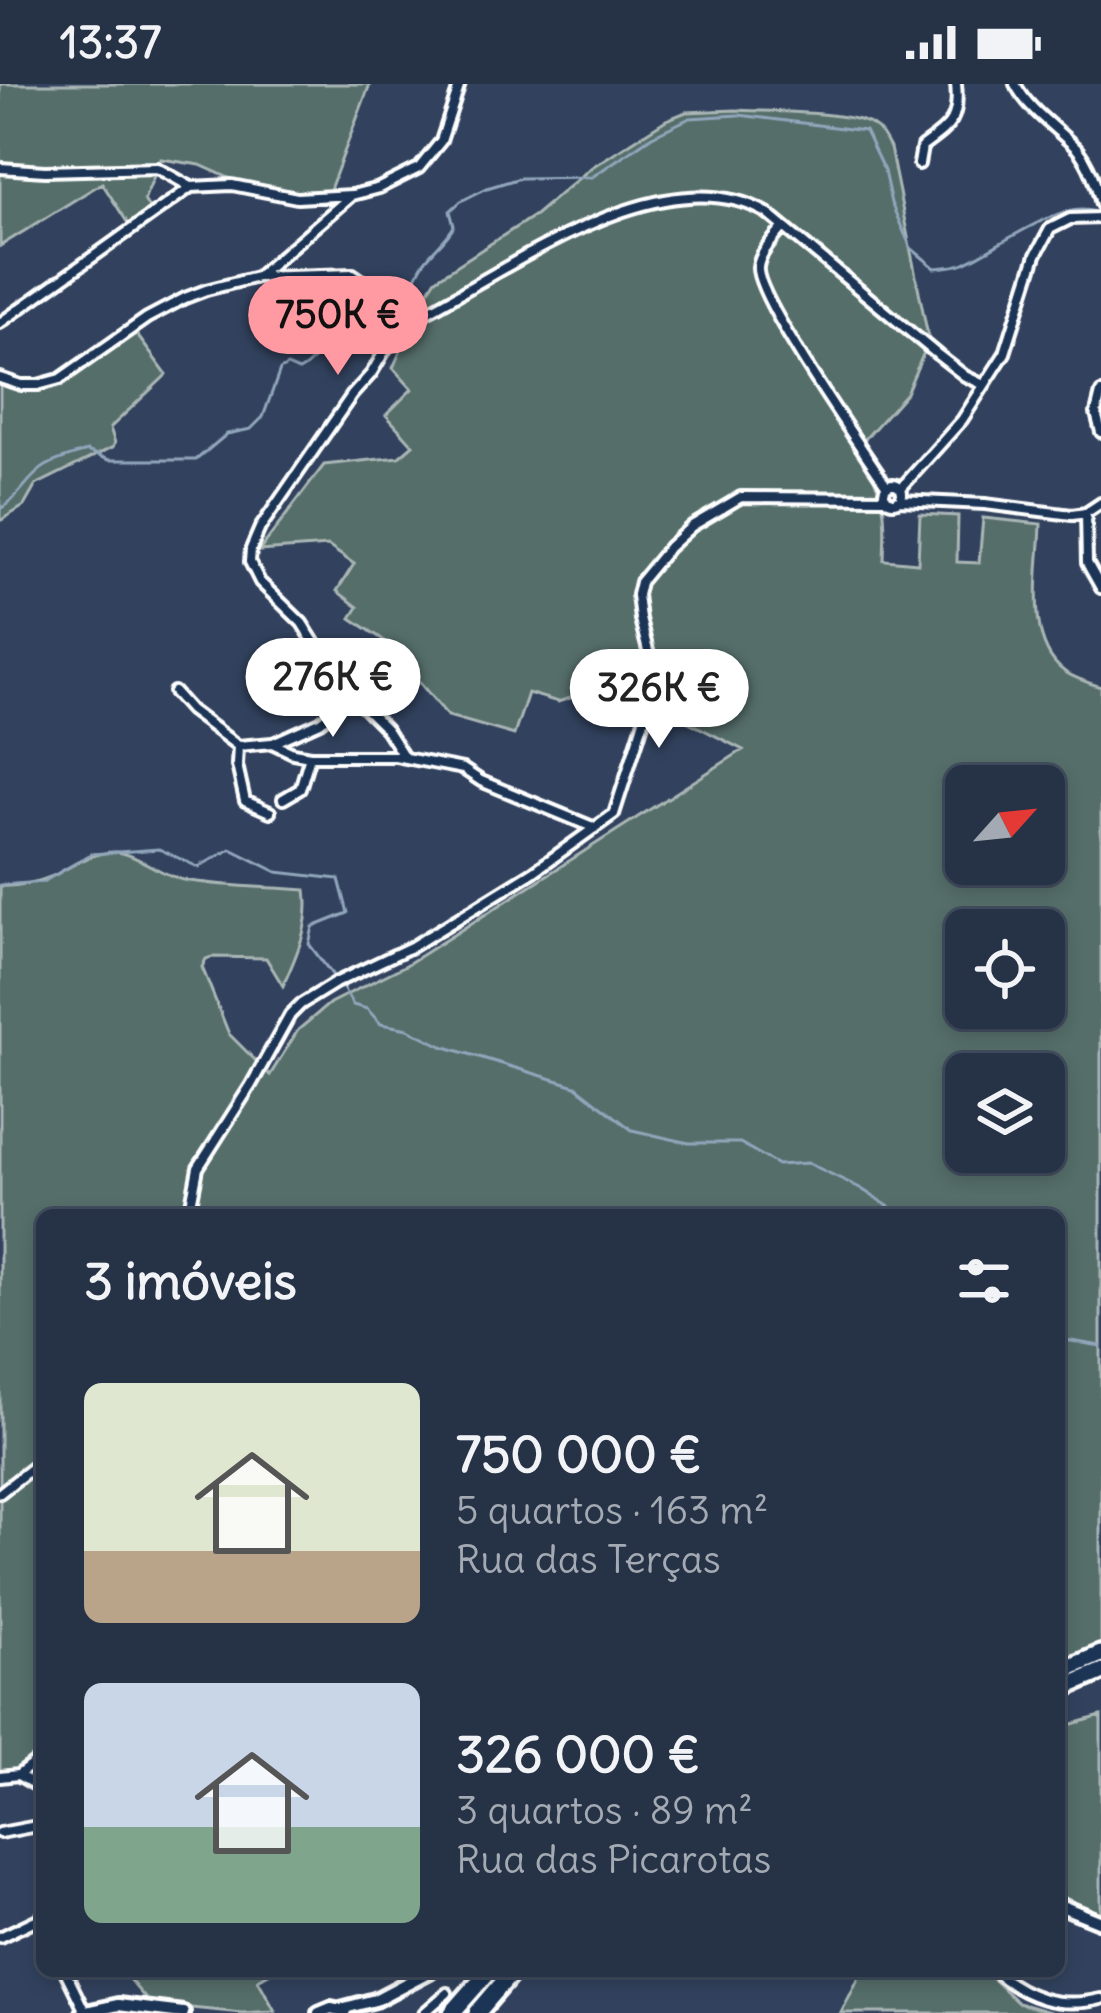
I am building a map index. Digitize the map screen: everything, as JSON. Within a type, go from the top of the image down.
[{"type":"highway","points":[[1065,1669],[1101,1654]]},
{"type":"highway","points":[[1065,1687],[1101,1672]]},
{"type":"highway","points":[[452,2013],[484,1977]]},
{"type":"highway","points":[[477,2013],[508,1977]]},
{"type":"main road","points":[[1065,1907],[1101,1922]]},
{"type":"main road","points":[[308,2013],[374,2000],[418,1977]]},
{"type":"main road","points":[[360,2013],[374,2000]]},
{"type":"main road","points":[[84,2013],[118,2005],[183,2013]]},
{"type":"street","points":[[0,323],[190,187],[232,185],[297,198],[352,195],[405,176],[432,154],[447,127],[460,84]]},
{"type":"street","points":[[919,164],[922,147],[955,116],[956,84]]},
{"type":"street","points":[[1015,84],[1022,97],[1079,152],[1093,174],[1101,204]]},
{"type":"street","points":[[0,168],[158,168],[190,187]]},
{"type":"street","points":[[257,277],[352,195]]},
{"type":"street","points":[[404,757],[386,729],[339,682],[302,623],[260,582],[250,562],[250,549],[260,528],[381,359],[390,331],[627,208],[707,196],[745,200],[767,213],[938,355],[984,385]]},
{"type":"street","points":[[901,488],[962,420],[1005,353],[1042,239],[1070,219],[1101,218]]},
{"type":"street","points":[[783,228],[762,256],[759,284],[887,486]]},
{"type":"street","points":[[0,378],[21,385],[60,379],[168,307],[206,290],[257,277],[353,274],[366,283],[390,331]]},
{"type":"street","points":[[1101,392],[1096,413],[1101,432]]},
{"type":"street","points":[[886,498],[887,486],[895,484],[903,494],[900,500]]},
{"type":"street","points":[[190,1209],[198,1168],[301,1004],[335,982],[413,946],[533,872],[614,814],[647,718],[654,676],[637,595],[640,582],[692,526],[741,497],[886,498],[1072,514],[1086,513],[1101,503]]},
{"type":"street","points":[[1086,513],[1087,563],[1101,588]]},
{"type":"street","points":[[174,692],[238,746],[272,743],[329,716],[339,682]]},
{"type":"street","points":[[272,743],[310,756],[404,757],[463,769],[481,781],[596,828]]},
{"type":"street","points":[[238,746],[236,765],[245,801],[270,812]]},
{"type":"street","points":[[283,799],[300,789],[310,756]]},
{"type":"street","points":[[0,1493],[36,1465]]},
{"type":"street","points":[[0,1777],[18,1775],[36,1762]]},
{"type":"street","points":[[18,1775],[36,1786]]},
{"type":"street","points":[[0,1834],[36,1826]]},
{"type":"street","points":[[0,1937],[36,1920]]},
{"type":"street","points":[[68,1977],[84,2013]]},
{"type":"street","points":[[1001,1977],[1035,1998],[1055,2003],[1101,1999]]},
{"type":"street","points":[[424,2013],[447,1993]]},
{"type":"green space","points":[[0,84],[370,84],[329,192],[285,193],[236,181],[200,165],[161,159],[144,200],[152,213],[131,228],[102,183],[0,246]]},
{"type":"green space","points":[[686,112],[826,115],[875,127],[890,148],[929,341],[906,393],[857,448],[882,501],[884,560],[918,563],[920,514],[958,516],[957,562],[979,563],[983,518],[1041,524],[1037,604],[1044,643],[1065,672],[1101,687],[1101,1647],[1065,1660],[1065,1209],[36,1209],[36,1768],[0,1781],[0,886],[42,880],[91,857],[115,852],[184,880],[306,890],[305,927],[283,986],[266,958],[212,957],[202,967],[229,1034],[270,1075],[298,1030],[330,1003],[406,965],[743,750],[614,684],[558,702],[528,693],[514,735],[448,716],[382,639],[351,618],[358,607],[337,591],[354,564],[328,546],[259,551],[324,465],[399,457],[413,445],[386,415],[412,389],[393,368],[402,331],[436,279],[535,215],[592,167]]},
{"type":"green space","points":[[134,331],[164,377],[110,428],[113,447],[36,485],[24,506],[0,521],[0,384],[19,388],[55,383]]},
{"type":"green space","points":[[1101,1716],[1101,1914],[1065,1900],[1065,1726]]},
{"type":"green space","points":[[127,1977],[263,1977],[258,1980],[275,2011],[242,2013],[150,2004]]},
{"type":"green space","points":[[859,1977],[990,1977],[1018,2003],[1053,2013],[841,2013]]},
{"type":"waterway","points":[[390,313],[451,231],[450,211],[461,201],[520,178],[592,177],[652,136],[690,118],[739,115],[865,131],[911,248],[935,268],[964,263],[1050,217],[1085,210],[1099,214]]},
{"type":"waterway","points":[[0,509],[46,466],[87,451],[109,460],[196,460],[227,434],[251,429],[263,417],[280,370],[287,366],[299,371],[337,326],[376,315]]},
{"type":"waterway","points":[[0,885],[43,882],[91,854],[159,849],[198,867],[231,849],[277,872],[339,879],[348,913],[313,927],[309,944],[334,977]]},
{"type":"waterway","points":[[341,985],[353,1005],[367,1009],[381,1024],[576,1086],[632,1130],[689,1143],[740,1143],[778,1165],[808,1163],[893,1209]]},
{"type":"waterway","points":[[1065,1340],[1101,1346]]}]
